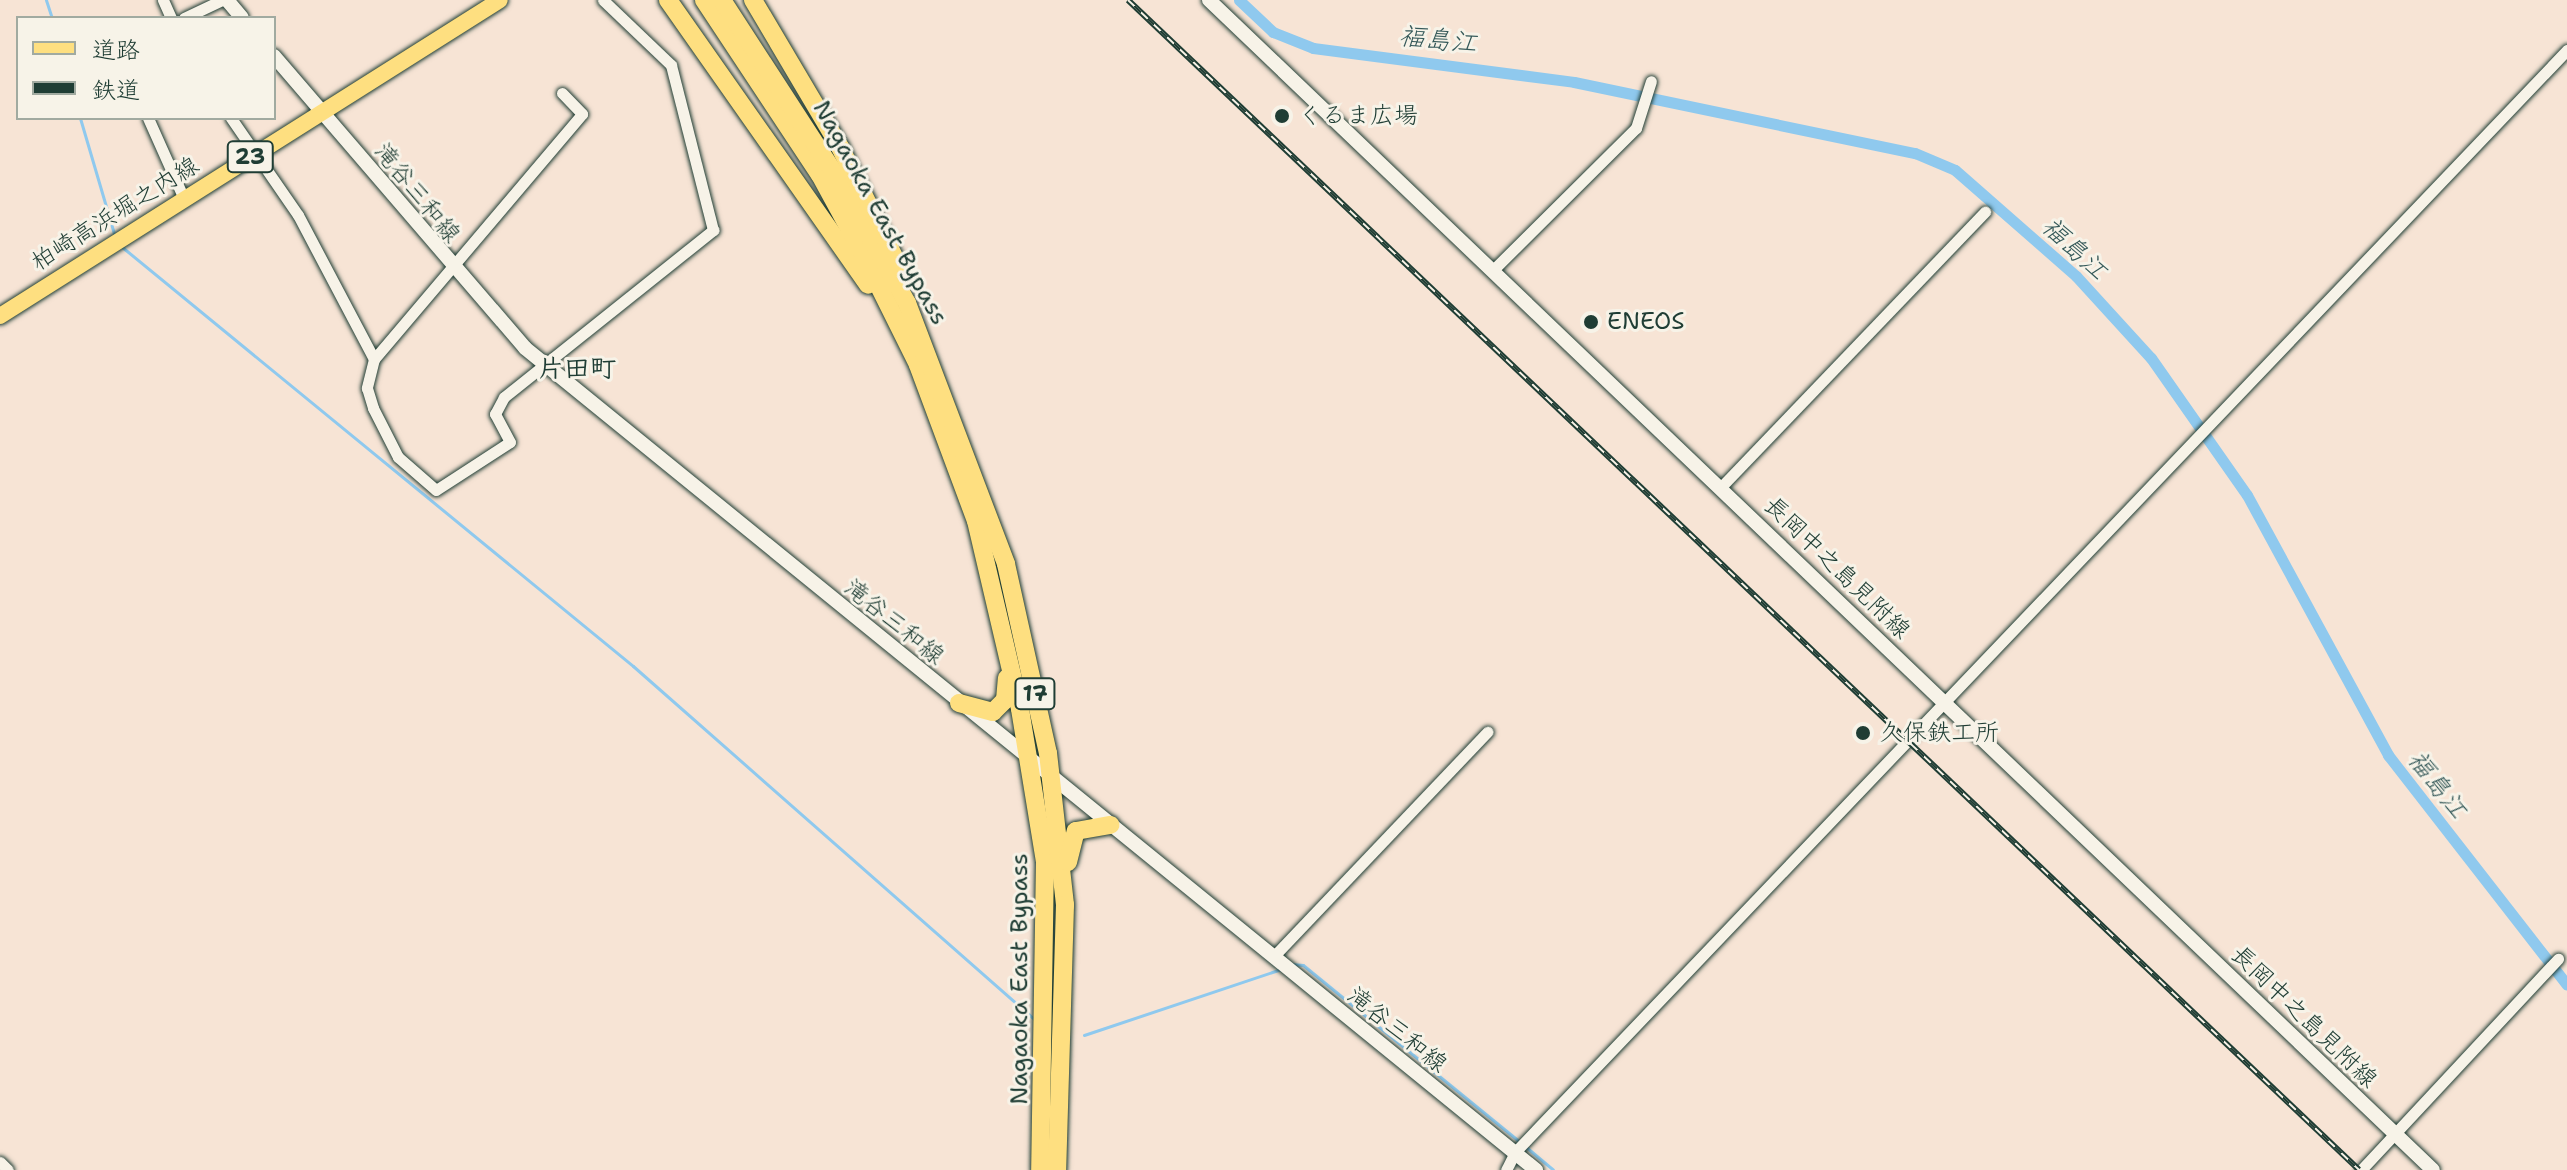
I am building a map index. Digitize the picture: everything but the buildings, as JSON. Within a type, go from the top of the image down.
[{"type":"highway","points":[[668,0],[766,135],[869,248]]},
{"type":"highway","name":"Nagaoka East Bypass","points":[[704,0],[869,248],[918,365],[976,521],[1030,761],[1048,932],[1040,1170]]},
{"type":"highway","name":"Nagaoka East Bypass","points":[[722,0],[869,248],[947,400],[1006,564],[1051,777],[1066,972],[1058,1170]]},
{"type":"highway","points":[[753,0],[869,248]]},
{"type":"highway","points":[[927,388],[1008,682],[993,712],[959,703]]},
{"type":"highway","points":[[1058,1170],[1073,991],[1068,845],[1083,827],[1110,825]]},
{"type":"main road","points":[[225,0],[240,16]]},
{"type":"main road","name":"柏崎高浜堀之内線","points":[[0,316],[500,0]]},
{"type":"main road","name":"長岡中之島見附線","points":[[1209,0],[2433,1170]]},
{"type":"main road","name":"滝谷三和線","points":[[276,58],[454,272],[544,363],[1536,1170]]},
{"type":"street","points":[[189,16],[225,0]]},
{"type":"street","points":[[562,93],[582,114],[454,272],[374,359],[369,400],[398,457],[436,490],[510,442],[496,408],[544,363],[713,230],[671,65],[603,0]]},
{"type":"street","points":[[1506,1170],[1515,1152],[2567,50]]},
{"type":"street","points":[[1492,271],[1636,128],[1648,105],[1651,84]]},
{"type":"street","points":[[149,120],[184,199]]},
{"type":"street","points":[[232,120],[257,153],[374,359]]},
{"type":"street","points":[[1720,488],[1985,212]]},
{"type":"street","points":[[1273,957],[1487,732]]},
{"type":"street","points":[[2361,1170],[2558,959]]},
{"type":"street","points":[[0,1162],[8,1170]]},
{"type":"waterway","points":[[46,0],[51,16]]},
{"type":"waterway","name":"福島江","points":[[1239,0],[1273,32],[1313,48],[1574,82],[1915,153],[1955,170],[2076,276],[2151,358],[2247,495],[2388,755],[2567,985]]},
{"type":"waterway","points":[[81,120],[115,237]]},
{"type":"waterway","points":[[122,247],[633,666],[1034,1019]]},
{"type":"waterway","points":[[1291,964],[1303,965],[1520,1142]]},
{"type":"waterway","points":[[1084,1035],[1281,969]]},
{"type":"waterway","points":[[1526,1147],[1553,1170]]},
{"type":"railway","points":[[1128,0],[2359,1170]]},
{"type":"place","name":"くるま広場","points":[[1282,116]]},
{"type":"place","name":"ENEOS","points":[[1591,322]]},
{"type":"place","name":"久保鉄工所","points":[[1863,733]]},
{"type":"district","name":"片田町","points":[[577,368]]}]
